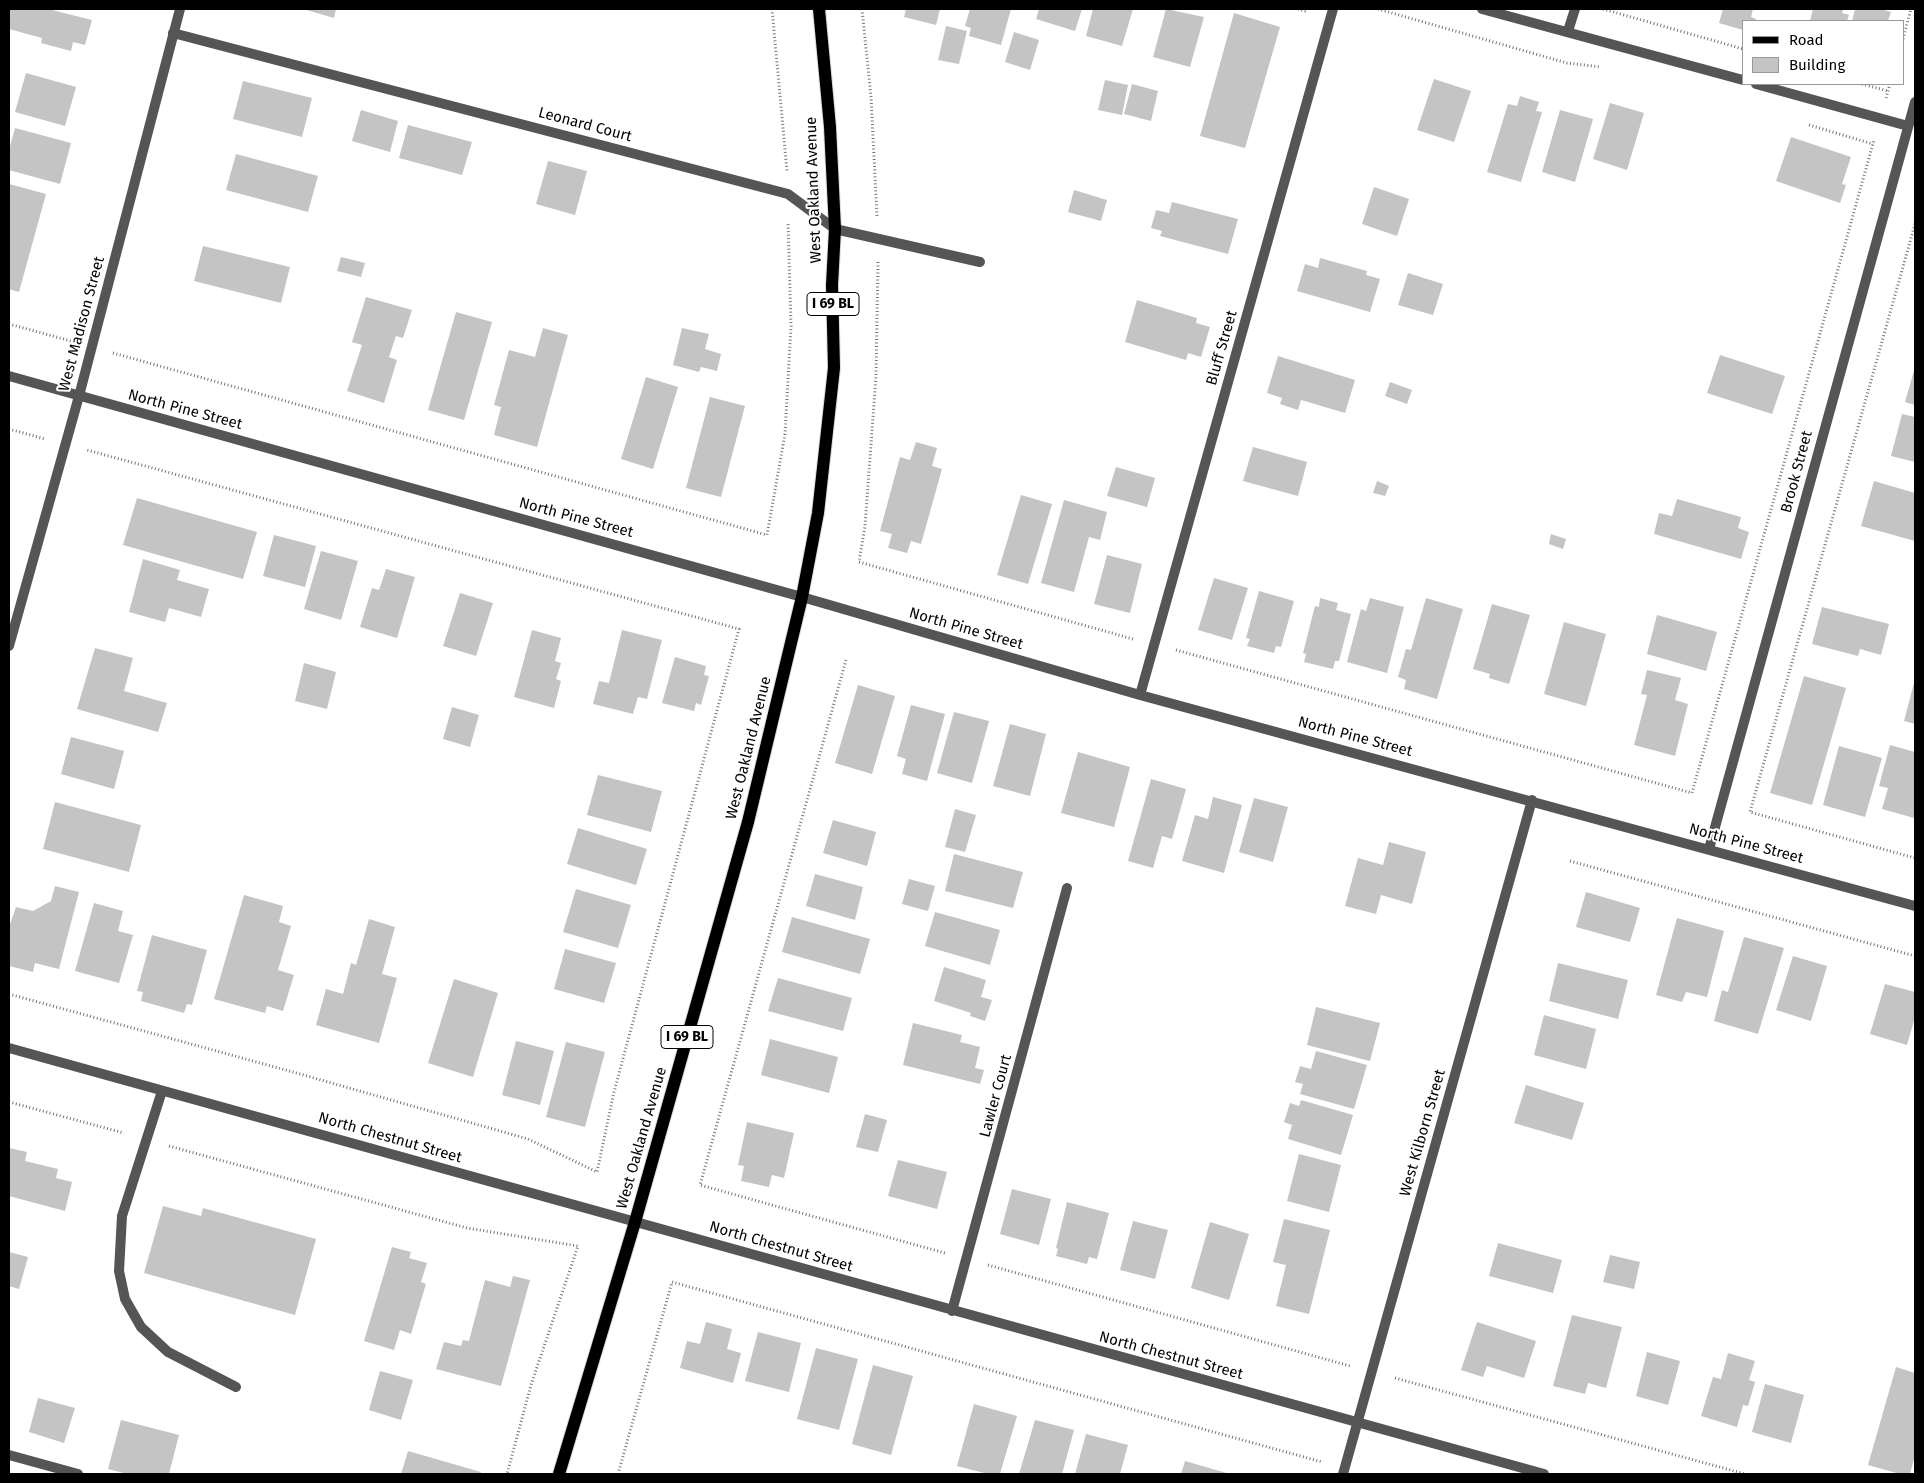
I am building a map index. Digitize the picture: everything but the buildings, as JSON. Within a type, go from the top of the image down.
[{"type":"main road","name":"West Oakland Avenue","points":[[559,1474],[635,1222],[748,822],[802,597],[818,513],[832,387],[835,229],[830,127],[819,9]]},
{"type":"street","name":"West Madison Street","points":[[9,646],[92,347],[180,9]]},
{"type":"street","name":"Bluff Street","points":[[1140,695],[1333,9]]},
{"type":"street","points":[[1482,9],[1742,80]]},
{"type":"street","points":[[1568,31],[1575,9]]},
{"type":"street","name":"Leonard Court","points":[[173,32],[788,194],[835,229],[980,262]]},
{"type":"street","points":[[1760,85],[1908,126]]},
{"type":"street","name":"Brook Street","points":[[1709,849],[1915,102]]},
{"type":"street","name":"North Pine Street","points":[[9,376],[802,597],[1140,695],[1532,800],[1915,906]]},
{"type":"street","name":"West Kilborn Street","points":[[1344,1471],[1532,800]]},
{"type":"street","name":"Lawler Court","points":[[952,1311],[1068,888]]},
{"type":"street","name":"North Chestnut Street","points":[[9,1048],[1544,1474]]},
{"type":"street","points":[[162,1091],[122,1216],[119,1271],[125,1299],[141,1327],[168,1352],[236,1387]]},
{"type":"street","points":[[9,1455],[78,1474]]},
{"type":"path","points":[[9,324],[767,535],[785,434],[791,326],[787,163],[772,9]]},
{"type":"path","points":[[862,9],[871,97],[879,239],[876,376],[865,526],[859,562],[1692,793],[1890,85]]},
{"type":"path","points":[[1378,9],[1567,63],[1606,68]]},
{"type":"path","points":[[1603,9],[1742,49]]},
{"type":"path","points":[[1904,35],[1911,9]]},
{"type":"path","points":[[1866,85],[1888,91]]},
{"type":"path","points":[[1806,125],[1873,144]]},
{"type":"path","points":[[1915,224],[1750,812],[1915,858]]},
{"type":"path","points":[[9,429],[739,629],[614,1092],[597,1172],[528,1139],[9,994]]},
{"type":"path","points":[[846,660],[700,1184],[1745,1474]]},
{"type":"path","points":[[1570,861],[1915,956]]},
{"type":"path","points":[[9,1102],[467,1228],[578,1246],[532,1385],[507,1474]]},
{"type":"path","points":[[618,1474],[672,1282],[1344,1471]]}]
